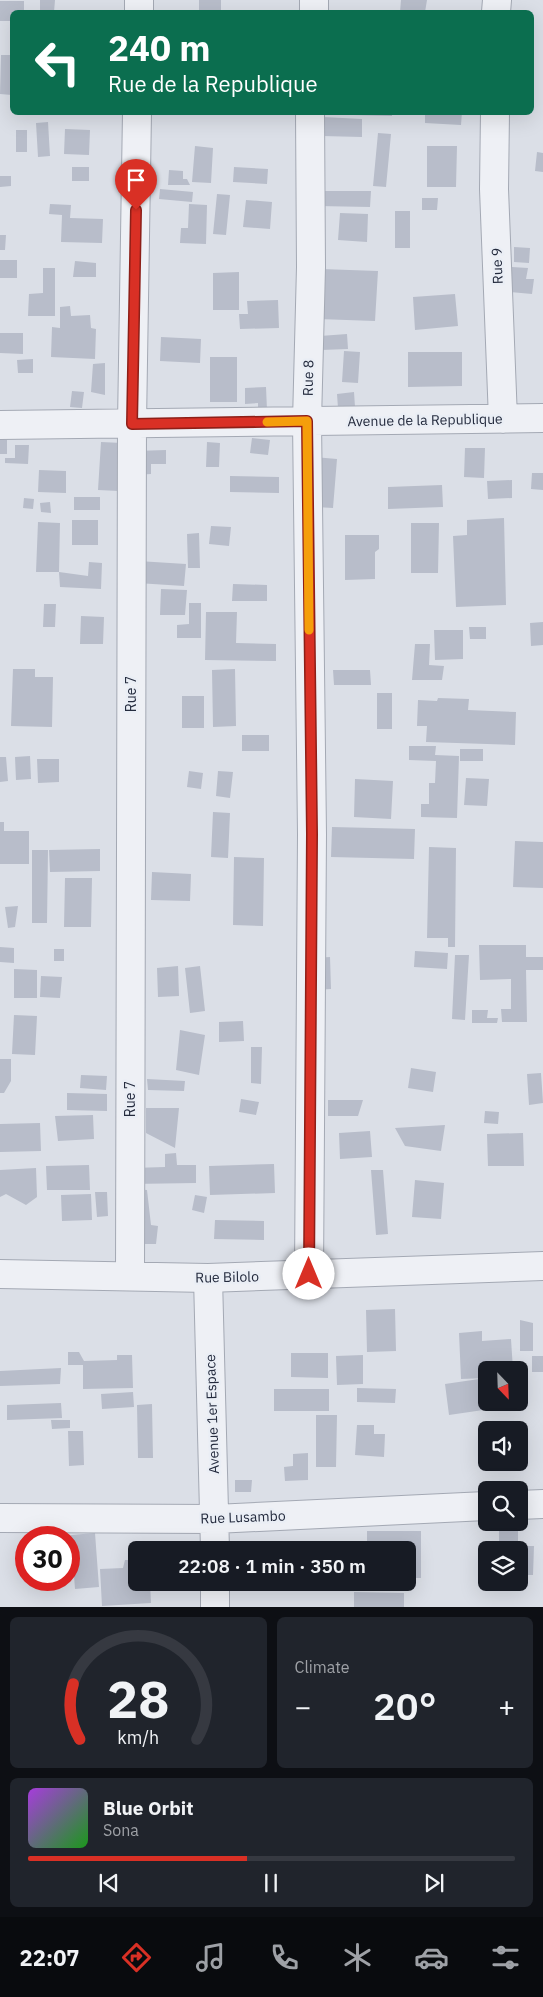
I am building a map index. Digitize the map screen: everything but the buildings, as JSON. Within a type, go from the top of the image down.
[{"type":"street","name":"Rue 7","points":[[130,1276],[132,424],[137,115]]},
{"type":"street","name":"Rue 8","points":[[309,1274],[312,834],[307,421],[310,115]]},
{"type":"street","name":"Rue 9","points":[[495,115],[494,189],[503,419]]},
{"type":"street","name":"Avenue de la Republique","points":[[0,425],[543,418]]},
{"type":"street","name":"Rue Bilolo","points":[[0,1274],[208,1278],[543,1266]]},
{"type":"street","name":"Avenue 1er Espace","points":[[208,1278],[214,1541]]},
{"type":"street","points":[[528,1505],[543,1504]]},
{"type":"street","name":"Rue Lusambo","points":[[0,1518],[214,1519],[478,1506]]},
{"type":"street","points":[[214,1591],[214,1607]]},
{"type":"slow traffic","points":[[267,422],[307,421],[309,630]]},
{"type":"route","points":[[136,210],[132,424],[307,421],[312,834],[309,1274]]}]
